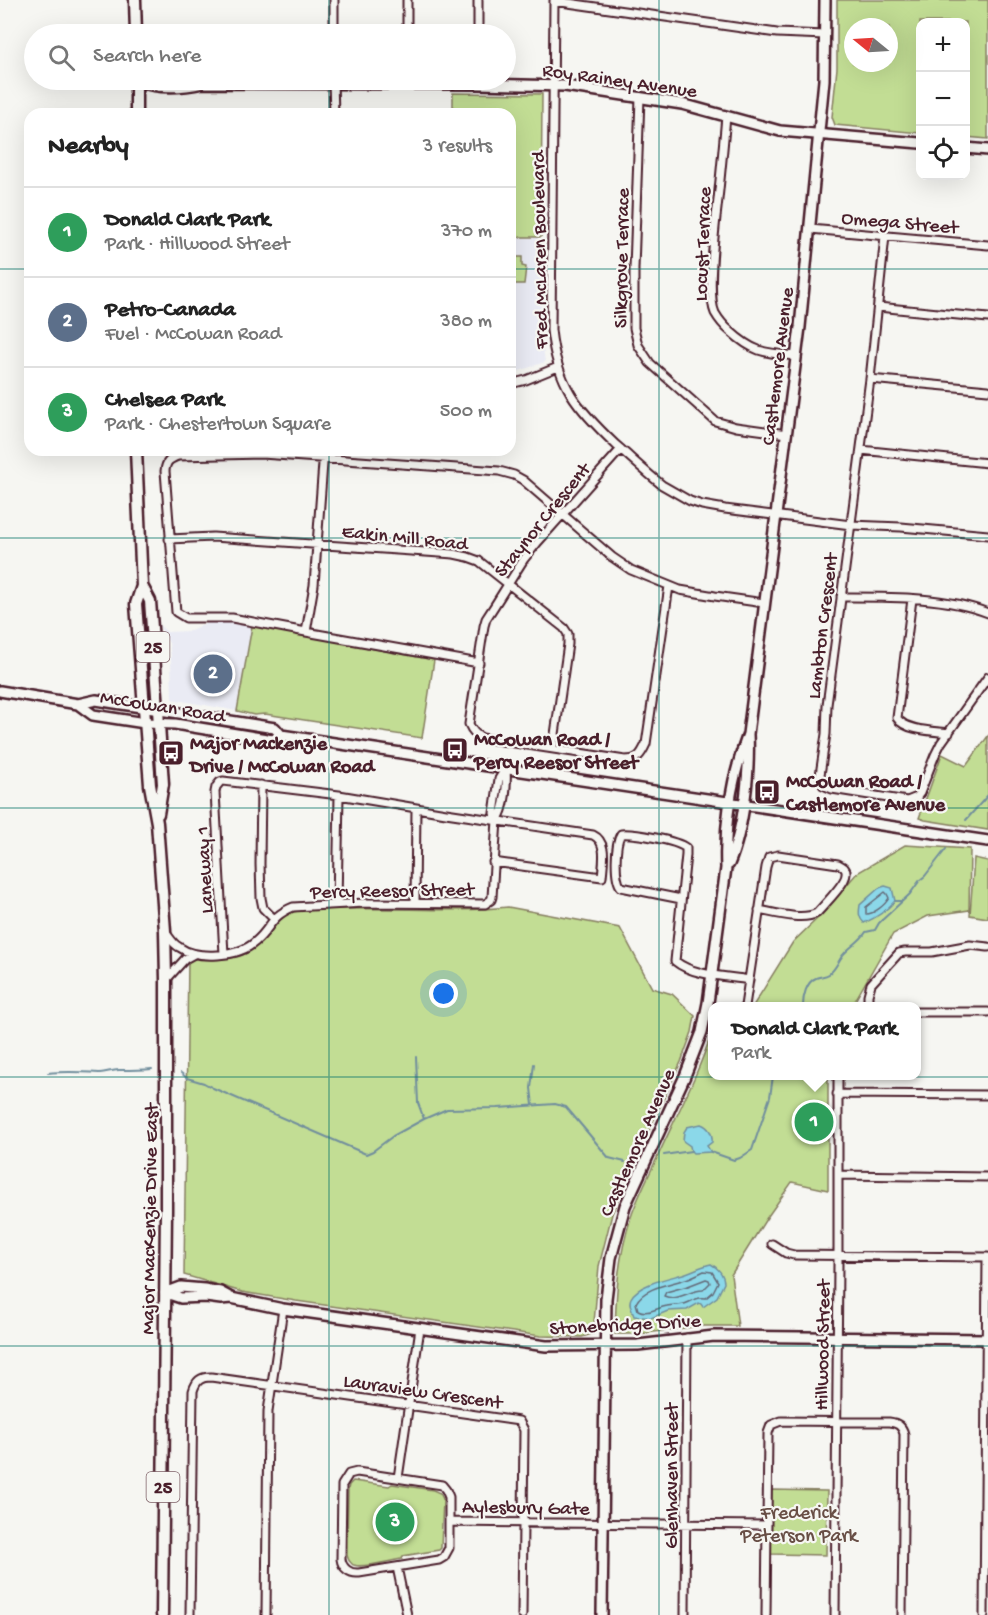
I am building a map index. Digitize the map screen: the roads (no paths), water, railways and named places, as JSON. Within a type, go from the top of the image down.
[{"type":"main road","points":[[135,0],[136,24]]},
{"type":"main road","points":[[136,108],[137,90]]},
{"type":"main road","name":"Major MacKenzie Drive East","points":[[136,456],[142,586],[136,604],[143,708],[150,785],[157,824],[165,931],[166,1186],[162,1615]]},
{"type":"main road","name":"Major MacKenzie Drive East","points":[[142,586],[150,601],[163,784],[157,824]]},
{"type":"street","points":[[334,0],[334,24]]},
{"type":"street","points":[[407,0],[407,24]]},
{"type":"street","points":[[478,0],[478,24]]},
{"type":"street","points":[[554,0],[777,33],[825,35]]},
{"type":"street","name":"Fred McLaren Boulevard","points":[[554,0],[551,330],[558,367],[576,404],[589,419],[662,485],[690,501],[711,507],[851,525],[988,535]]},
{"type":"street","name":"Castlemore Avenue","points":[[726,868],[737,842],[749,761],[748,734],[796,356],[825,67],[825,0]]},
{"type":"street","name":"Roy Rainey Avenue","points":[[516,84],[554,85],[682,104],[780,131],[916,143]]},
{"type":"street","points":[[333,90],[333,108]]},
{"type":"street","name":"Silkgrove Terrace","points":[[640,97],[633,328],[638,345],[650,363],[715,421],[736,428],[787,434]]},
{"type":"street","name":"Locust Terrace","points":[[726,116],[713,253],[714,311],[722,324],[750,348],[760,352],[796,356]]},
{"type":"street","points":[[970,148],[988,150]]},
{"type":"street","name":"Omega Street","points":[[810,229],[988,245]]},
{"type":"street","name":"Lambton Crescent","points":[[885,236],[870,379],[827,705],[826,734],[820,775],[824,784],[832,789],[912,800],[920,793],[935,755],[988,677]]},
{"type":"street","points":[[878,307],[988,318]]},
{"type":"street","points":[[516,382],[558,367]]},
{"type":"street","points":[[870,379],[988,390]]},
{"type":"street","name":"Staynor Crescent","points":[[621,449],[562,513],[524,559],[486,619],[469,724],[472,730],[482,738],[625,760],[634,759],[641,754],[646,744],[669,586]]},
{"type":"street","points":[[861,450],[988,463]]},
{"type":"street","points":[[178,456],[170,459],[165,471],[175,609],[182,617],[232,618],[479,663]]},
{"type":"street","points":[[293,456],[499,471],[514,475],[523,480],[612,557],[632,570],[669,586],[690,592],[764,603]]},
{"type":"street","points":[[306,632],[314,585],[324,458]]},
{"type":"street","name":"Eakin Mill Road","points":[[169,539],[213,537],[317,544],[461,555],[479,561],[564,627],[568,634],[553,748]]},
{"type":"street","points":[[841,597],[884,597],[959,603],[988,613]]},
{"type":"street","points":[[912,599],[897,718],[907,727],[949,733]]},
{"type":"street","name":"McCowan Road","points":[[0,691],[78,704],[96,700],[275,728],[281,735]]},
{"type":"street","name":"McCowan Road","points":[[78,704],[93,715],[145,723],[175,724],[273,740],[281,735],[988,841]]},
{"type":"street","name":"Castlemore Avenue","points":[[602,1615],[607,1280],[618,1227],[634,1184],[694,1055],[704,1024],[726,868],[725,842],[731,802],[739,758],[748,734]]},
{"type":"street","name":"Percy Reesor Street","points":[[194,954],[238,952],[254,944],[274,919],[293,907],[338,904],[486,904],[492,897],[497,820],[494,813],[498,779],[506,768]]},
{"type":"street","name":"Laneway 1","points":[[224,954],[215,792],[217,783],[223,781],[261,785]]},
{"type":"street","points":[[274,919],[263,908],[261,898],[261,785],[339,795],[596,836],[603,845],[602,877],[493,862]]},
{"type":"street","points":[[338,904],[339,795]]},
{"type":"street","points":[[415,903],[416,808]]},
{"type":"street","points":[[681,899],[621,887],[616,879],[617,841],[621,834],[674,842],[686,848],[675,961],[691,970],[749,980]]},
{"type":"street","points":[[746,1002],[759,910],[767,861],[774,855],[845,867],[846,875],[843,882],[814,915],[806,917],[759,910]]},
{"type":"street","points":[[165,931],[174,944],[194,954]]},
{"type":"street","points":[[868,1002],[871,984],[899,953],[935,952],[970,945],[988,947]]},
{"type":"street","points":[[166,980],[185,959],[194,954]]},
{"type":"street","points":[[921,1012],[988,1012]]},
{"type":"street","name":"Hillwood Street","points":[[835,1615],[838,1080]]},
{"type":"street","points":[[837,1094],[988,1095]]},
{"type":"street","points":[[838,1175],[988,1176]]},
{"type":"street","points":[[772,1244],[794,1255],[988,1257],[984,1615]]},
{"type":"street","name":"Stonebridge Drive","points":[[165,1293],[181,1287],[204,1289],[220,1292],[231,1298],[283,1309],[546,1346],[649,1344],[714,1336],[987,1339]]},
{"type":"street","points":[[266,1615],[268,1411],[283,1309]]},
{"type":"street","points":[[398,1478],[420,1328]]},
{"type":"street","name":"Glenhaven Street","points":[[685,1615],[687,1338]]},
{"type":"street","name":"Lauraview Crescent","points":[[190,1615],[193,1391],[196,1382],[203,1377],[517,1420],[524,1430],[522,1615]]},
{"type":"street","points":[[766,1615],[768,1433],[771,1425],[781,1421],[837,1421],[889,1422],[903,1428],[902,1615]]},
{"type":"street","points":[[357,1472],[442,1485],[449,1497],[449,1522],[449,1548],[444,1557],[439,1560],[359,1573],[350,1572],[341,1562],[342,1485],[349,1474],[357,1472]]},
{"type":"street","name":"Aylesbury Gate","points":[[449,1522],[766,1525]]},
{"type":"street","points":[[397,1567],[407,1615]]},
{"type":"water","points":[[885,886],[892,888],[895,901],[881,914],[864,923],[860,917],[860,905],[879,888]]},
{"type":"water","points":[[701,1124],[711,1134],[712,1142],[707,1146],[711,1152],[693,1153],[690,1146],[683,1141],[684,1132],[687,1127]]},
{"type":"water","points":[[711,1264],[720,1272],[724,1283],[717,1297],[703,1307],[699,1303],[687,1310],[668,1311],[651,1318],[634,1316],[630,1300],[640,1289],[654,1282]]},
{"type":"waterway","points":[[966,820],[988,795]]},
{"type":"waterway","points":[[803,1002],[807,986],[816,978],[829,974],[841,957],[866,932],[875,930],[879,923],[910,894],[946,849]]},
{"type":"waterway","points":[[895,901],[902,901]]},
{"type":"waterway","points":[[416,1057],[418,1103],[424,1119]]},
{"type":"waterway","points":[[533,1105],[531,1088],[534,1064]]},
{"type":"waterway","points":[[48,1073],[100,1073],[152,1069]]},
{"type":"waterway","points":[[181,1073],[187,1078],[204,1083],[366,1154],[393,1136],[447,1109],[555,1104],[566,1107],[609,1158],[625,1162]]},
{"type":"waterway","points":[[711,1152],[734,1160],[752,1150],[770,1097],[772,1080]]},
{"type":"waterway","points":[[664,1155],[691,1151]]},
{"type":"place","name":"Petro-Canada","points":[[213,674]]},
{"type":"place","name":"McCowan Road / Percy Reesor Street","points":[[455,750]]},
{"type":"place","name":"Major Mackenzie Drive / McCowan Road","points":[[171,753]]},
{"type":"place","name":"McCowan Road / Castlemore Avenue","points":[[767,792]]},
{"type":"place","name":"Donald Clark Park","points":[[814,1122]]},
{"type":"place","name":"Chelsea Park","points":[[395,1522]]},
{"type":"park label","name":"Frederick Peterson Park","points":[[799,1522]]}]
